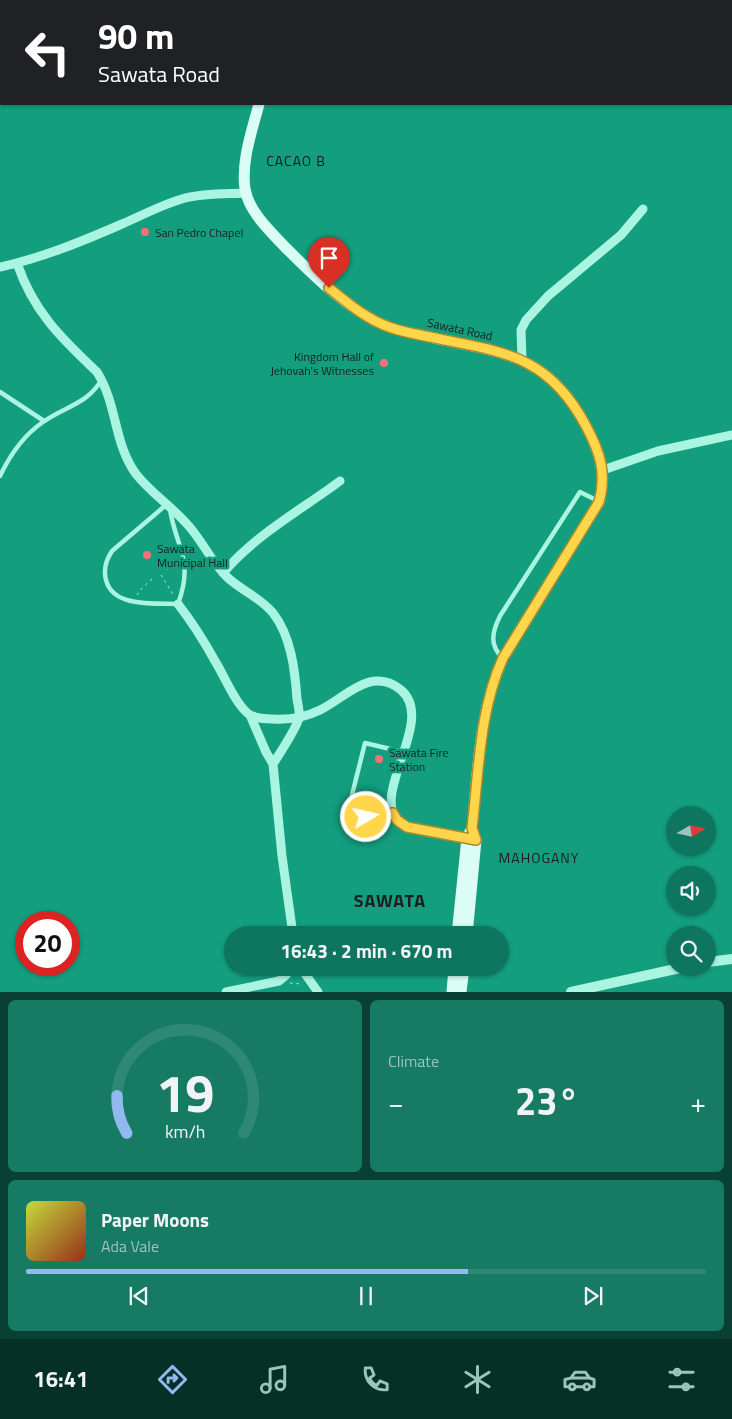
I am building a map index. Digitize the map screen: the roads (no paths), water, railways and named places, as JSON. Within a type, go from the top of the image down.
[{"type":"main road","points":[[246,193],[244,177],[246,154],[259,105]]},
{"type":"main road","name":"Sawata Road","points":[[246,193],[251,206],[259,218],[297,259],[317,278],[354,308],[371,319],[389,327],[502,352],[522,359],[552,380],[567,396],[581,416],[591,435],[603,470],[603,486],[599,502],[503,658],[494,679],[488,701],[472,835],[458,926]]},
{"type":"main road","name":"Sawata Road","points":[[467,926],[472,835]]},
{"type":"main road","points":[[452,992],[453,976]]},
{"type":"main road","points":[[461,992],[463,976]]},
{"type":"street","points":[[0,267],[17,263],[94,236],[183,199],[210,194],[246,193]]},
{"type":"street","points":[[522,359],[521,330],[526,320],[548,296],[615,240],[643,209]]},
{"type":"street","points":[[17,263],[28,292],[38,309],[102,379],[112,401],[120,441],[125,455],[145,485],[192,530],[223,573],[263,603],[280,624],[287,638],[294,668],[299,717],[273,764]]},
{"type":"street","points":[[603,470],[658,451],[732,435]]},
{"type":"street","points":[[223,573],[242,552],[257,540],[340,481]]},
{"type":"street","points":[[178,604],[239,702],[250,715],[273,764],[282,856],[292,926]]},
{"type":"street","points":[[250,715],[268,719],[299,717],[320,710],[362,684],[372,682],[391,684],[404,693],[411,709],[411,726],[391,796],[393,813],[397,820],[407,827],[472,835]]},
{"type":"street","points":[[716,961],[732,959]]},
{"type":"street","points":[[571,992],[666,971]]},
{"type":"street","points":[[226,992],[279,981],[285,976]]},
{"type":"street","points":[[306,976],[318,991]]},
{"type":"lane","points":[[0,476],[18,446],[44,421],[88,397],[102,379]]},
{"type":"lane","points":[[0,392],[44,421]]},
{"type":"lane","points":[[503,658],[494,646],[493,638],[494,628],[500,616],[580,492],[599,502]]},
{"type":"lane","points":[[168,507],[182,548],[185,566],[185,580],[178,604],[122,599],[108,587],[105,567],[107,557],[168,507]]},
{"type":"lane","points":[[393,813],[366,817],[358,816],[353,810],[351,799],[364,743],[403,752]]},
{"type":"place","name":"San Pedro Chapel","points":[[145,232]]},
{"type":"place","name":"Kingdom Hall of Jehovah's Witnesses","points":[[384,363]]},
{"type":"place","name":"Sawata Municipal Hall","points":[[147,555]]},
{"type":"place","name":"Sawata Fire Station","points":[[379,759]]},
{"type":"district","name":"CACAO B","points":[[296,160]]},
{"type":"district","name":"MAHOGANY","points":[[539,857]]},
{"type":"district","name":"SAWATA","points":[[390,900]]}]
